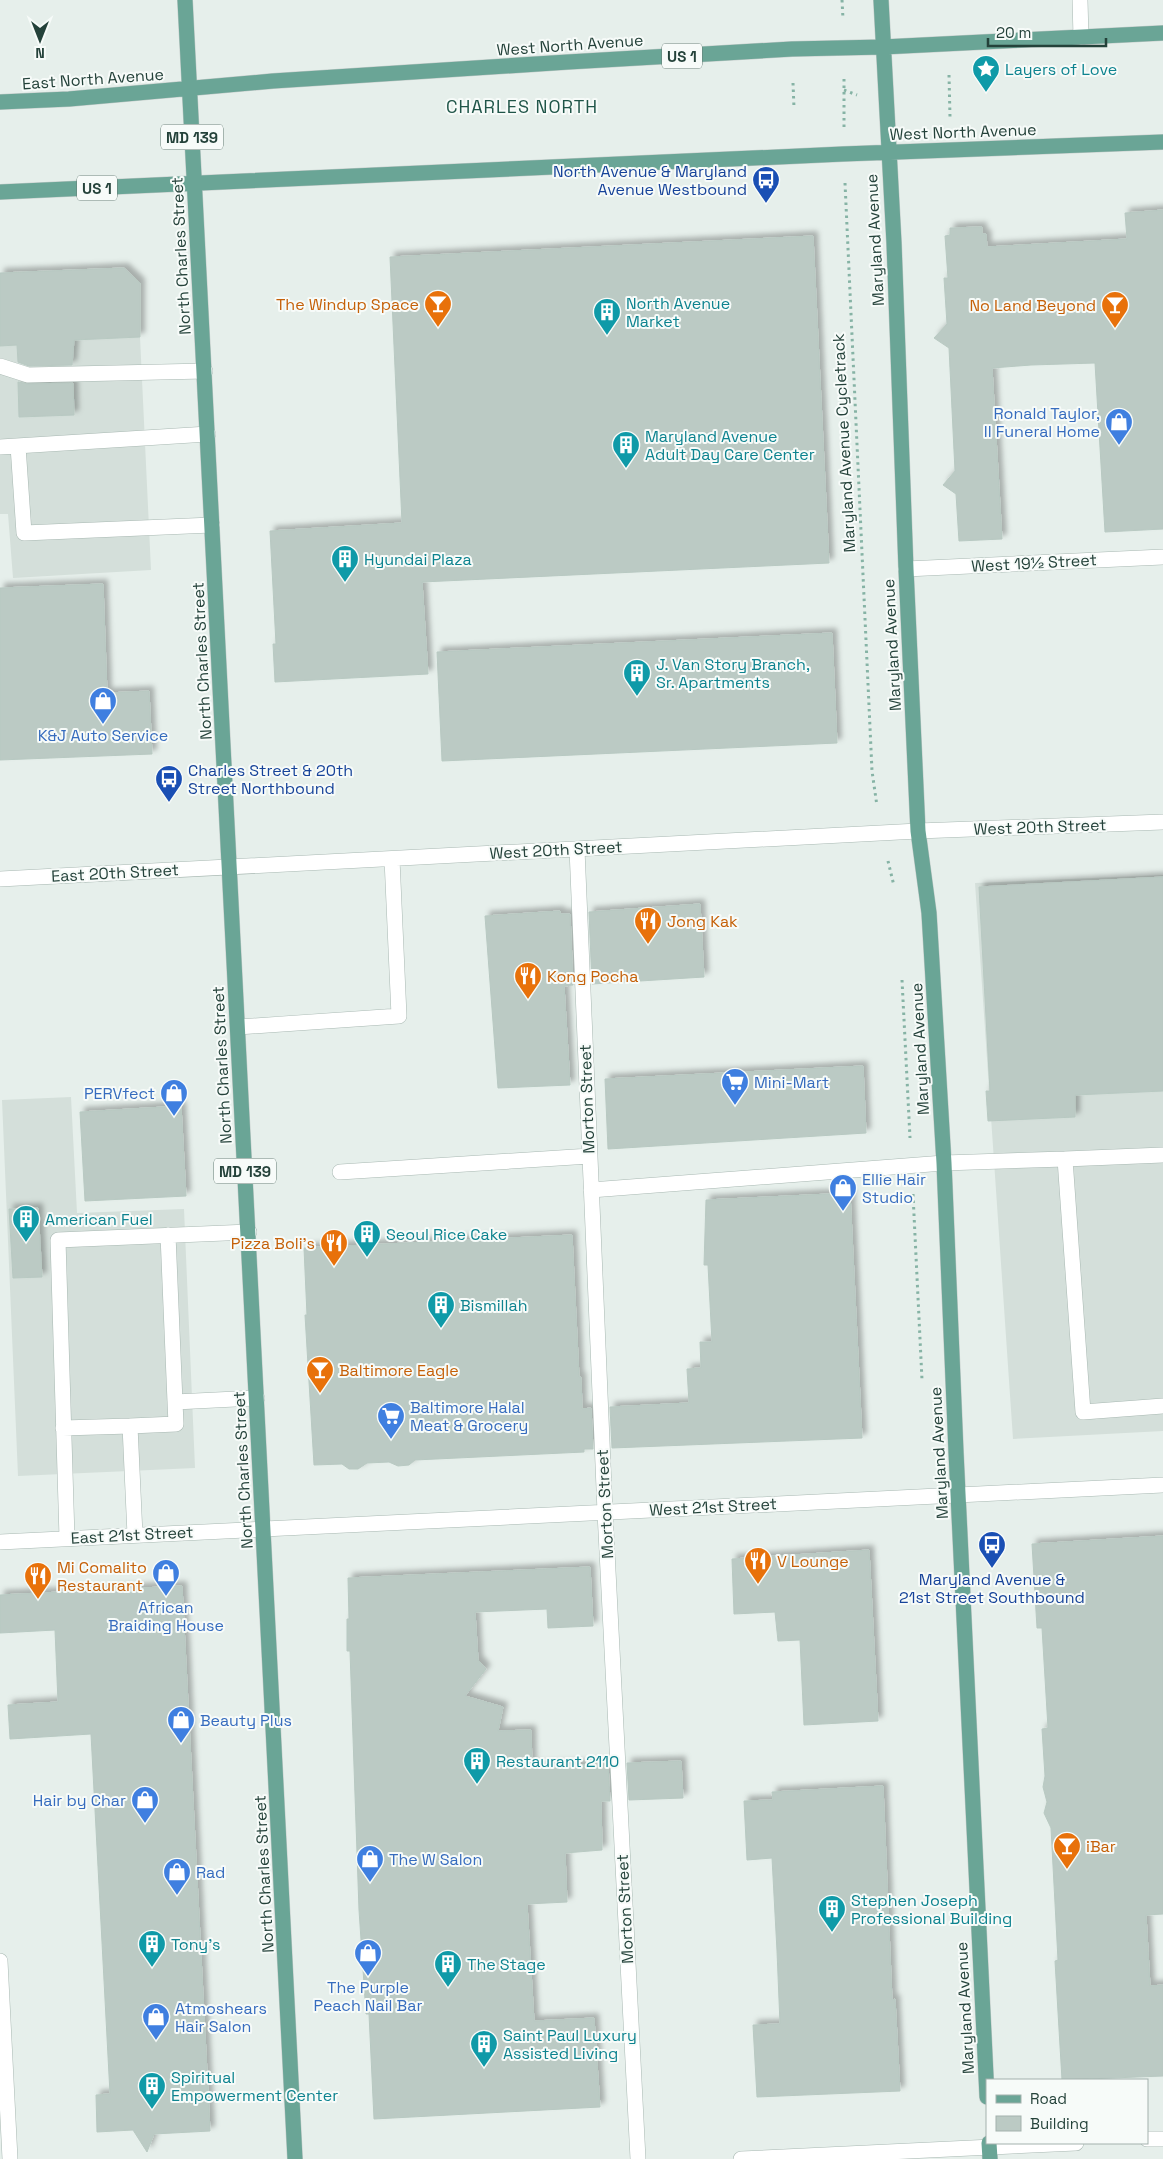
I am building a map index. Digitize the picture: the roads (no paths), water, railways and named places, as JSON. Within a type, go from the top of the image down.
[{"type":"main road","name":"North Charles Street","points":[[184,0],[208,434],[295,2159]]},
{"type":"main road","name":"Maryland Avenue","points":[[881,0],[894,244],[918,831],[930,913],[944,1163],[986,2079]]},
{"type":"main road","name":"West North Avenue","points":[[189,90],[273,81],[792,49],[844,49],[1163,33]]},
{"type":"main road","name":"East North Avenue","points":[[0,102],[69,100],[189,90]]},
{"type":"main road","name":"West North Avenue","points":[[194,184],[888,152],[1163,142]]},
{"type":"main road","name":"US 1","points":[[0,192],[194,184]]},
{"type":"street","points":[[1080,0],[1081,37]]},
{"type":"street","points":[[0,366],[28,375],[204,371]]},
{"type":"street","points":[[0,447],[208,434]]},
{"type":"street","points":[[18,446],[24,533],[212,525]]},
{"type":"street","name":"West 19½ Street","points":[[906,569],[1163,558]]},
{"type":"street","name":"West 20th Street","points":[[230,866],[918,831],[1163,822]]},
{"type":"street","name":"Morton Street","points":[[577,849],[605,1512],[638,2159]]},
{"type":"street","points":[[238,1027],[399,1016],[392,859]]},
{"type":"street","name":"East 20th Street","points":[[0,879],[230,866]]},
{"type":"street","points":[[591,1190],[944,1163],[1163,1155]]},
{"type":"street","points":[[340,1172],[590,1156]]},
{"type":"street","points":[[1065,1159],[1083,1412],[1163,1406]]},
{"type":"street","points":[[67,1538],[58,1240],[249,1232]]},
{"type":"street","points":[[63,1428],[176,1424],[168,1235]]},
{"type":"street","points":[[175,1402],[257,1398]]},
{"type":"street","points":[[130,1426],[135,1535]]},
{"type":"street","name":"West 21st Street","points":[[264,1529],[1163,1485]]},
{"type":"street","name":"East 21st Street","points":[[0,1542],[264,1529]]},
{"type":"street","points":[[0,1961],[10,2159]]},
{"type":"street","points":[[1148,2139],[1163,2139]]},
{"type":"street","points":[[742,2159],[989,2150],[1064,2144]]},
{"type":"place","name":"Layers of Love","points":[[986,93]]},
{"type":"place","name":"North Avenue & Maryland Avenue Westbound","points":[[766,204]]},
{"type":"place","name":"The Windup Space","points":[[438,328]]},
{"type":"place","name":"No Land Beyond","points":[[1115,329]]},
{"type":"place","name":"North Avenue Market","points":[[607,336]]},
{"type":"place","name":"Ronald Taylor, II Funeral Home","points":[[1119,446]]},
{"type":"place","name":"Maryland Avenue Adult Day Care Center","points":[[626,469]]},
{"type":"place","name":"Hyundai Plaza","points":[[345,583]]},
{"type":"place","name":"J. Van Story Branch, Sr. Apartments","points":[[637,697]]},
{"type":"place","name":"K&J Auto Service","points":[[103,725]]},
{"type":"place","name":"Charles Street & 20th Street Northbound","points":[[169,803]]},
{"type":"place","name":"Jong Kak","points":[[648,945]]},
{"type":"place","name":"Kong Pocha","points":[[528,1000]]},
{"type":"place","name":"Mini-Mart","points":[[735,1106]]},
{"type":"place","name":"PERVfect","points":[[174,1117]]},
{"type":"place","name":"Ellie Hair Studio","points":[[843,1212]]},
{"type":"place","name":"American Fuel","points":[[26,1243]]},
{"type":"place","name":"Seoul Rice Cake","points":[[367,1258]]},
{"type":"place","name":"Pizza Boli's","points":[[334,1267]]},
{"type":"place","name":"Bismillah","points":[[441,1329]]},
{"type":"place","name":"Baltimore Eagle","points":[[320,1394]]},
{"type":"place","name":"Baltimore Halal Meat & Grocery","points":[[391,1440]]},
{"type":"place","name":"Maryland Avenue & 21st Street Southbound","points":[[992,1569]]},
{"type":"place","name":"V Lounge","points":[[758,1585]]},
{"type":"place","name":"African Braiding House","points":[[166,1597]]},
{"type":"place","name":"Mi Comalito Restaurant","points":[[38,1600]]},
{"type":"place","name":"Beauty Plus","points":[[181,1744]]},
{"type":"place","name":"Restaurant 2110","points":[[477,1785]]},
{"type":"place","name":"Hair by Char","points":[[145,1824]]},
{"type":"place","name":"iBar","points":[[1067,1870]]},
{"type":"place","name":"The W Salon","points":[[370,1883]]},
{"type":"place","name":"Rad","points":[[177,1896]]},
{"type":"place","name":"Stephen Joseph Professional Building","points":[[832,1933]]},
{"type":"place","name":"Tony’s","points":[[152,1968]]},
{"type":"place","name":"The Purple Peach Nail Bar","points":[[368,1977]]},
{"type":"place","name":"The Stage","points":[[448,1988]]},
{"type":"place","name":"Atmoshears Hair Salon","points":[[156,2041]]},
{"type":"place","name":"Saint Paul Luxury Assisted Living","points":[[484,2068]]},
{"type":"place","name":"Spiritual Empowerment Center","points":[[152,2110]]},
{"type":"district","name":"CHARLES NORTH","points":[[522,106]]}]
